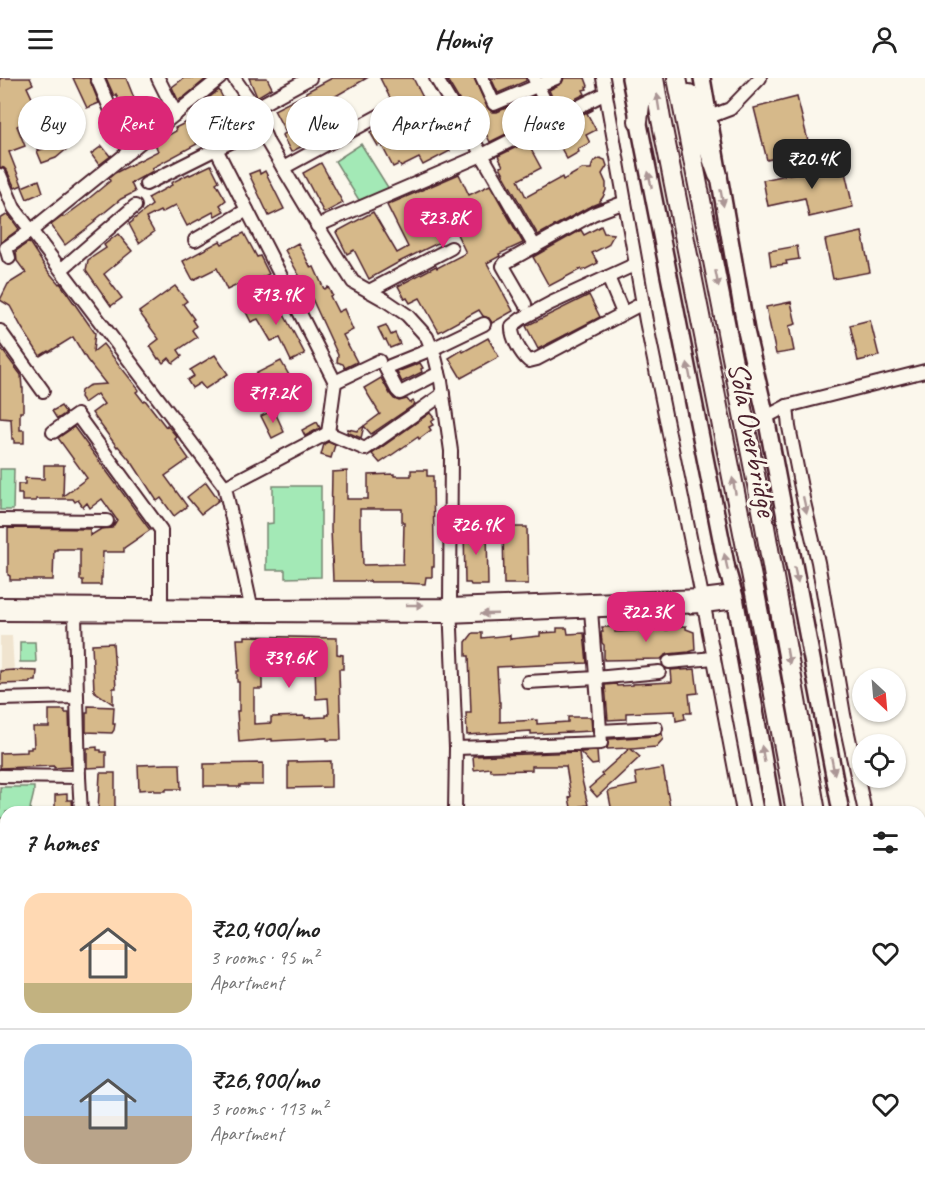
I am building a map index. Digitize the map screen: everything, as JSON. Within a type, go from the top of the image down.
[{"type":"highway","points":[[638,121],[640,78]]},
{"type":"highway","name":"Sola Overbridge","points":[[654,78],[795,806]]},
{"type":"highway","name":"Sola Overbridge","points":[[677,78],[762,510],[815,806]]},
{"type":"highway","points":[[683,78],[718,175]]},
{"type":"main road","points":[[630,78],[727,570],[735,597],[772,806]]},
{"type":"main road","points":[[702,78],[746,331],[766,417],[840,806]]},
{"type":"street","points":[[97,78],[129,152]]},
{"type":"street","points":[[158,78],[176,114]]},
{"type":"street","points":[[9,258],[6,248],[32,230],[220,78]]},
{"type":"street","points":[[234,78],[246,96]]},
{"type":"street","points":[[274,98],[310,78]]},
{"type":"street","points":[[436,78],[534,247]]},
{"type":"street","points":[[482,78],[494,104],[536,82],[556,78]]},
{"type":"street","points":[[603,78],[643,303],[742,806]]},
{"type":"street","points":[[710,117],[730,109],[760,78]]},
{"type":"street","points":[[536,82],[542,96]]},
{"type":"street","points":[[317,226],[482,155],[606,93]]},
{"type":"street","points":[[283,168],[370,121]]},
{"type":"street","points":[[146,184],[214,150]]},
{"type":"street","points":[[217,150],[335,382],[327,433]]},
{"type":"street","points":[[272,150],[353,282],[406,315],[427,337],[439,373],[451,451],[450,610],[456,748],[455,806]]},
{"type":"street","points":[[0,175],[14,208],[225,487],[251,606]]},
{"type":"street","points":[[525,303],[502,266],[593,214],[625,202]]},
{"type":"street","points":[[62,269],[135,206]]},
{"type":"street","points":[[195,240],[247,210]]},
{"type":"street","points":[[369,291],[451,248]]},
{"type":"street","points":[[636,264],[521,319],[512,326],[512,331],[524,356],[529,361],[537,359],[643,303]]},
{"type":"street","points":[[608,277],[623,313]]},
{"type":"street","points":[[439,373],[400,393],[387,369],[484,324]]},
{"type":"street","points":[[0,331],[44,391]]},
{"type":"street","points":[[335,382],[379,361]]},
{"type":"street","points":[[766,417],[787,406],[924,369]]},
{"type":"street","points":[[327,433],[365,449],[443,394]]},
{"type":"street","points":[[787,406],[803,498],[818,562],[844,715],[864,806]]},
{"type":"street","points":[[53,432],[77,415],[161,530],[161,605]]},
{"type":"street","points":[[225,487],[327,433]]},
{"type":"street","points":[[0,520],[107,521]]},
{"type":"street","points":[[0,614],[591,610],[735,597]]},
{"type":"street","points":[[0,604],[450,610],[703,601]]},
{"type":"street","points":[[456,748],[601,742],[591,610]]},
{"type":"street","points":[[75,614],[81,806]]},
{"type":"street","points":[[669,662],[714,658]]},
{"type":"street","points":[[528,682],[660,672]]},
{"type":"street","points":[[0,699],[77,697]]},
{"type":"street","points":[[600,731],[656,728]]},
{"type":"street","points":[[0,776],[79,777]]},
{"type":"shaded area","points":[[0,636],[12,636],[14,670],[0,670]]},
{"type":"green space","points":[[361,144],[389,189],[362,205],[335,161],[352,150],[358,150],[358,146]]},
{"type":"green space","points":[[0,469],[14,469],[13,510],[0,510]]},
{"type":"green space","points":[[273,486],[321,486],[321,577],[285,578],[285,570],[266,570],[266,524],[273,523]]},
{"type":"green space","points":[[20,642],[35,642],[36,662],[20,662]]},
{"type":"green space","points":[[0,787],[34,787],[31,806],[0,806]]},
{"type":"building","points":[[0,78],[30,78],[33,84],[27,87],[31,96],[18,96],[18,149],[9,152],[22,185],[15,188],[7,171],[0,167]]},
{"type":"building","points":[[73,78],[89,78],[98,103],[87,108],[86,96],[81,96]]},
{"type":"building","points":[[106,78],[126,78],[133,96],[117,96],[116,94],[114,96]]},
{"type":"building","points":[[184,78],[207,78],[178,100],[172,87]]},
{"type":"building","points":[[249,78],[267,78],[272,88],[257,96]]},
{"type":"building","points":[[332,78],[367,78],[336,96],[302,96]]},
{"type":"building","points":[[380,78],[413,78],[422,96],[389,96]]},
{"type":"building","points":[[446,78],[474,78],[482,96],[457,96]]},
{"type":"building","points":[[491,78],[526,78],[526,81],[498,93]]},
{"type":"building","points":[[564,78],[585,78],[588,86],[583,90],[585,94],[581,96],[552,96],[549,90],[562,83]]},
{"type":"building","points":[[219,90],[222,96],[211,96]]},
{"type":"building","points":[[797,97],[810,149],[767,160],[754,108]]},
{"type":"building","points":[[286,104],[286,133],[274,110]]},
{"type":"building","points":[[593,109],[587,113],[596,130],[586,135],[590,143],[585,146],[585,113]]},
{"type":"building","points":[[490,110],[497,112],[502,110],[502,136],[490,142]]},
{"type":"building","points":[[186,122],[186,150],[152,168],[153,171],[131,183],[135,192],[121,199],[65,245],[51,225],[87,200],[110,181],[109,178],[115,173],[158,150],[174,150],[175,128]]},
{"type":"building","points":[[98,149],[105,150],[110,156],[112,155],[99,165],[91,154]]},
{"type":"building","points":[[66,150],[56,158],[42,163],[37,151]]},
{"type":"building","points":[[384,150],[450,151],[423,165],[419,158],[401,167],[399,164],[393,167]]},
{"type":"building","points":[[510,150],[531,150],[541,168],[518,180],[526,197],[562,177],[563,180],[582,169],[591,169],[593,162],[600,158],[605,160],[607,166],[602,174],[606,190],[601,202],[538,235],[502,172],[500,167],[503,166],[498,156]]},
{"type":"building","points":[[562,150],[578,150],[579,152],[567,159]]},
{"type":"building","points":[[321,163],[343,203],[324,213],[303,173]]},
{"type":"building","points":[[843,163],[853,207],[809,217],[805,198],[768,206],[763,180]]},
{"type":"building","points":[[211,165],[219,181],[216,183],[226,200],[220,205],[224,211],[215,216],[213,212],[187,226],[176,205],[161,213],[160,211],[146,218],[154,232],[139,243],[129,224],[152,205],[148,198],[172,185],[171,183]]},
{"type":"building","points":[[259,170],[260,174],[265,171],[284,209],[269,216],[249,174]]},
{"type":"building","points":[[459,174],[469,195],[490,185],[523,243],[499,254],[500,256],[487,263],[513,311],[492,323],[479,310],[439,332],[420,298],[410,303],[398,286],[466,253],[455,230],[438,239],[440,242],[369,279],[354,250],[347,254],[336,232],[373,212],[397,253],[408,247],[387,205]]},
{"type":"building","points":[[39,180],[43,192],[27,199],[22,187]]},
{"type":"building","points":[[8,214],[19,229],[0,243],[0,219]]},
{"type":"building","points":[[601,226],[604,233],[614,234],[608,245],[592,253],[598,263],[549,286],[533,257],[581,230],[584,235]]},
{"type":"building","points":[[862,232],[870,272],[833,279],[825,240]]},
{"type":"building","points":[[244,233],[269,274],[255,281],[252,278],[227,290],[217,268],[193,280],[183,261],[220,241],[222,244]]},
{"type":"building","points":[[118,234],[132,251],[104,274],[122,298],[111,306],[86,270],[88,260],[106,248],[104,245]]},
{"type":"building","points":[[29,242],[95,333],[93,352],[103,344],[139,390],[136,392],[143,401],[145,400],[177,437],[175,439],[189,459],[165,476],[187,506],[174,516],[161,498],[157,501],[133,464],[117,447],[92,413],[104,404],[97,394],[84,403],[80,397],[81,391],[88,386],[106,384],[73,337],[40,356],[10,306],[0,300],[8,284],[26,273],[17,261],[16,251]]},
{"type":"building","points":[[298,243],[311,268],[314,267],[324,289],[328,287],[338,312],[344,309],[353,330],[343,335],[357,362],[345,368],[343,364],[337,362],[338,355],[307,288],[304,289],[285,250]]},
{"type":"building","points":[[797,246],[799,259],[786,261],[787,264],[771,266],[769,251]]},
{"type":"building","points":[[175,286],[187,301],[183,304],[194,319],[192,320],[196,326],[192,330],[197,337],[178,350],[182,356],[173,363],[169,358],[163,363],[150,346],[159,339],[139,312]]},
{"type":"building","points":[[589,295],[600,317],[538,349],[526,326]]},
{"type":"building","points":[[276,296],[305,354],[291,361],[280,338],[271,341],[258,319],[251,322],[245,310]]},
{"type":"building","points":[[791,302],[796,324],[789,326],[794,351],[776,354],[766,307]]},
{"type":"building","points":[[870,320],[879,356],[858,361],[850,325]]},
{"type":"building","points":[[386,325],[391,335],[395,333],[400,344],[390,348],[384,340],[378,328]]},
{"type":"building","points":[[488,338],[499,357],[461,378],[449,358]]},
{"type":"building","points":[[0,347],[21,375],[23,412],[20,412],[20,430],[24,430],[24,443],[14,443],[11,419],[0,418]]},
{"type":"building","points":[[215,355],[228,374],[205,389],[200,383],[192,388],[187,380],[194,376],[190,370]]},
{"type":"building","points":[[281,361],[290,377],[252,397],[243,380]]},
{"type":"building","points":[[420,363],[423,368],[422,372],[402,382],[397,372]]},
{"type":"building","points":[[381,378],[394,399],[399,401],[407,399],[410,403],[413,401],[415,404],[371,434],[364,426],[361,438],[347,432],[348,429],[357,431],[380,414],[364,388]]},
{"type":"building","points":[[61,406],[66,413],[57,419],[52,411]]},
{"type":"building","points":[[274,410],[284,432],[272,438],[261,416]]},
{"type":"building","points":[[430,413],[435,419],[431,422],[433,425],[429,427],[431,430],[419,439],[418,437],[380,463],[372,454]]},
{"type":"building","points":[[317,422],[320,428],[305,436],[302,430]]},
{"type":"building","points":[[74,427],[150,530],[124,548],[124,552],[103,552],[101,585],[83,585],[83,580],[80,580],[80,549],[54,550],[53,580],[10,580],[8,575],[8,528],[90,529],[90,536],[101,529],[112,528],[117,520],[102,499],[90,508],[87,503],[83,507],[78,500],[75,502],[73,499],[22,501],[22,494],[18,494],[18,484],[25,484],[25,478],[44,479],[44,465],[64,465],[63,496],[87,478],[58,438]]},
{"type":"building","points":[[328,442],[335,445],[331,458],[321,455],[324,444]]},
{"type":"building","points":[[411,470],[427,470],[427,476],[433,476],[434,567],[432,567],[432,577],[426,577],[425,584],[333,581],[332,472],[347,471],[347,499],[368,499],[368,475],[411,476]],"holes":[[[360,509],[402,509],[403,564],[363,565]]]},
{"type":"building","points":[[206,482],[219,500],[201,514],[187,497]]},
{"type":"building","points":[[503,527],[527,527],[528,584],[504,584]]},
{"type":"building","points":[[464,528],[487,528],[488,585],[465,583]]},
{"type":"building","points":[[686,626],[686,629],[694,632],[695,650],[668,654],[661,659],[604,660],[602,627],[615,627],[615,632],[648,628],[648,630],[668,630],[668,627]]},
{"type":"building","points":[[557,628],[567,628],[568,634],[584,633],[587,663],[497,667],[500,722],[537,720],[537,724],[568,722],[568,717],[591,717],[592,731],[531,734],[531,731],[467,735],[466,713],[471,713],[469,656],[466,656],[466,642],[473,633],[482,633],[482,638],[510,635],[510,639],[540,636],[540,633],[557,632]]},
{"type":"building","points":[[245,636],[337,638],[337,654],[343,655],[343,669],[339,669],[341,740],[327,740],[327,738],[272,741],[272,739],[239,742],[237,639],[245,639]],"holes":[[[262,646],[291,646],[291,664],[315,665],[316,699],[328,698],[329,715],[305,718],[305,716],[271,717],[271,723],[254,724],[254,689],[262,689],[258,650],[261,650]]]},
{"type":"building","points":[[113,643],[116,688],[113,688],[113,704],[94,691],[92,644]]},
{"type":"building","points":[[695,669],[698,693],[689,694],[691,713],[684,713],[685,719],[676,721],[675,711],[626,713],[626,719],[608,720],[605,685],[672,682],[671,670]]},
{"type":"building","points":[[0,671],[37,671],[36,681],[0,684]]},
{"type":"building","points":[[88,706],[114,707],[113,724],[115,724],[112,733],[86,732]]},
{"type":"building","points":[[49,710],[65,710],[65,713],[69,713],[71,767],[0,768],[0,753],[27,752],[27,749],[34,747],[33,727],[49,727]]},
{"type":"building","points":[[662,733],[663,739],[656,747],[631,749],[640,757],[597,797],[589,788],[630,748],[607,749],[609,739],[656,736]]},
{"type":"building","points":[[97,747],[97,750],[106,752],[106,767],[87,768],[87,748]]},
{"type":"building","points":[[597,751],[598,764],[592,765],[580,752]]},
{"type":"building","points":[[579,752],[588,805],[571,806],[566,766],[532,766],[532,770],[491,771],[490,768],[474,770],[473,756]]},
{"type":"building","points":[[331,761],[331,787],[288,788],[288,762]]},
{"type":"building","points":[[263,763],[263,785],[204,786],[204,764]]},
{"type":"building","points":[[180,764],[181,789],[139,790],[138,765]]},
{"type":"building","points":[[663,768],[670,806],[611,806],[608,791],[637,785],[635,773]]},
{"type":"building","points":[[100,773],[115,773],[115,806],[98,806]]},
{"type":"building","points":[[67,794],[67,800],[72,800],[72,806],[55,806],[55,795]]}]
